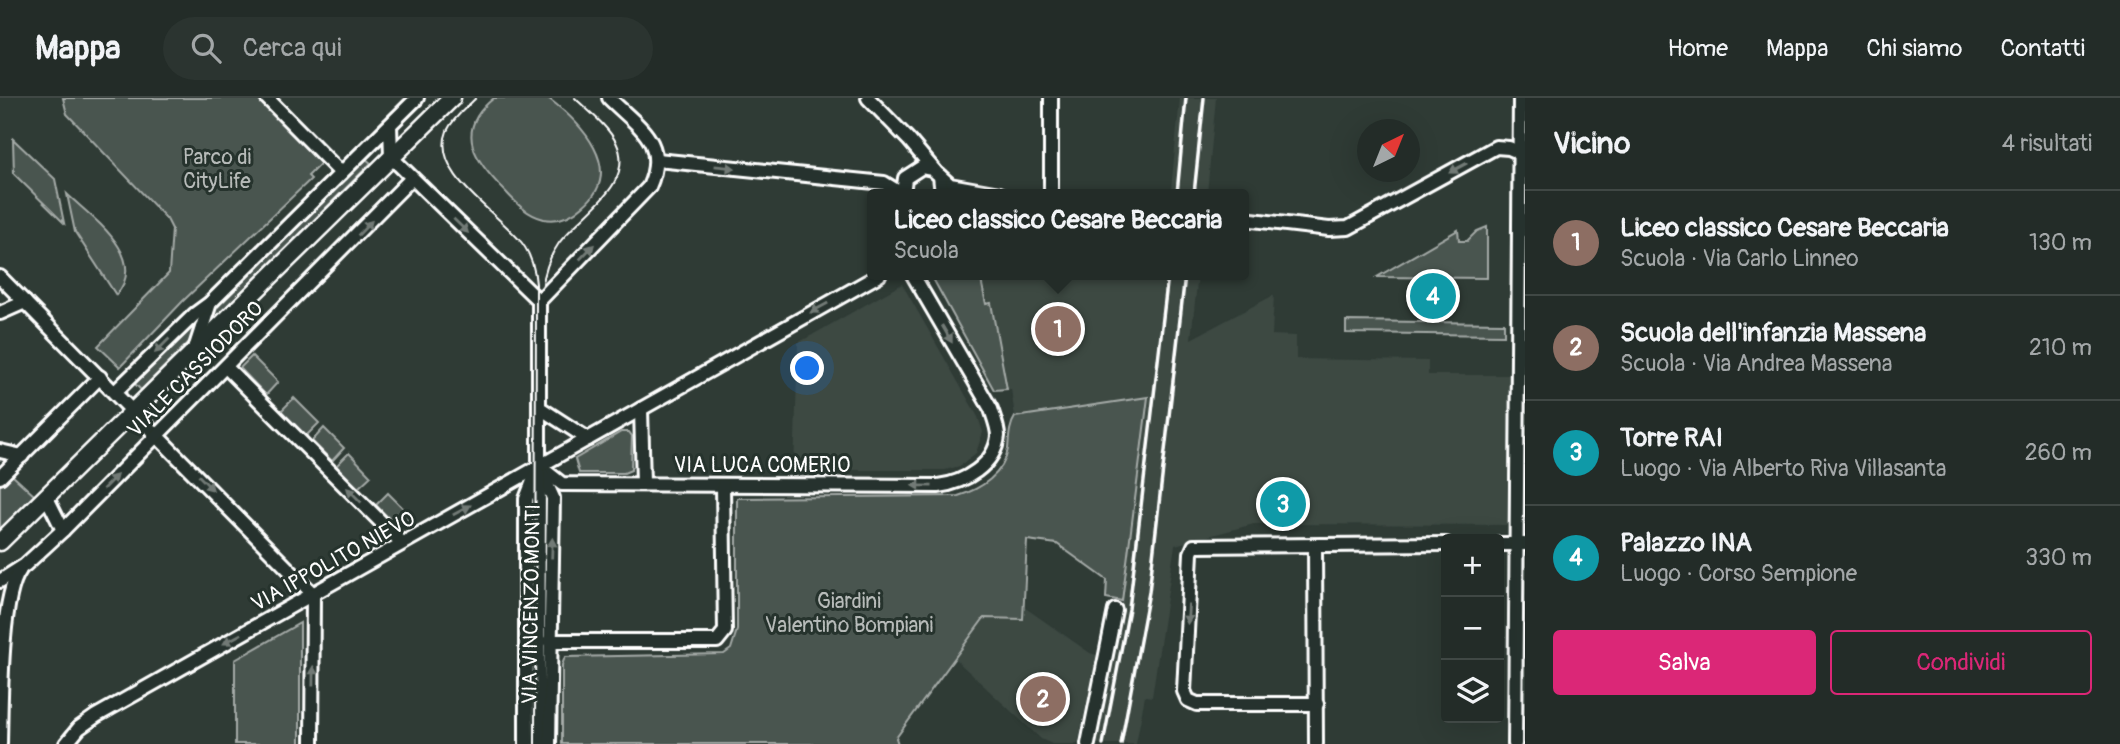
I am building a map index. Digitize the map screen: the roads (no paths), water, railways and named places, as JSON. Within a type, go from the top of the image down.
[{"type":"main road","name":"VIALE CASSIODORO","points":[[0,555],[4,540],[46,496],[452,98]]},
{"type":"street","points":[[267,98],[341,173]]},
{"type":"street","name":"VIALE CASSIODORO","points":[[115,392],[195,314],[211,303],[417,98]]},
{"type":"street","points":[[390,125],[391,157],[539,301],[649,187],[657,160],[651,140],[609,98]]},
{"type":"street","points":[[868,98],[909,140],[937,174],[941,189]]},
{"type":"street","points":[[1051,98],[1051,189]]},
{"type":"street","points":[[1516,744],[1521,544],[1520,98]]},
{"type":"street","points":[[1249,220],[1343,229],[1496,147],[1522,154]]},
{"type":"street","points":[[657,160],[884,183],[894,189]]},
{"type":"street","points":[[903,189],[904,181],[912,171],[925,167],[950,185],[972,189]]},
{"type":"street","name":"VIALE CASSIODORO","points":[[0,581],[25,565],[62,530],[412,178]]},
{"type":"street","points":[[0,277],[313,594],[312,744]]},
{"type":"street","name":"VIA IPPOLITO NIEVO","points":[[66,744],[79,728],[96,716],[870,280]]},
{"type":"street","name":"VIA LUCA COMERIO","points":[[539,466],[562,484],[939,486],[964,479],[984,464],[996,444],[998,433],[991,410],[916,280]]},
{"type":"street","name":"VIA VINCENZO MONTI","points":[[526,744],[526,499],[539,466],[539,301]]},
{"type":"street","points":[[0,313],[25,302]]},
{"type":"street","name":"VIALE CASSIODORO","points":[[194,351],[211,303]]},
{"type":"street","points":[[226,367],[402,544]]},
{"type":"street","points":[[0,477],[100,377]]},
{"type":"street","points":[[540,408],[588,439]]},
{"type":"street","points":[[641,409],[643,484]]},
{"type":"street","points":[[0,451],[22,456]]},
{"type":"street","points":[[538,744],[539,466]]},
{"type":"street","name":"VIA VINCENZO MONTI","points":[[539,466],[553,498],[549,744]]},
{"type":"street","points":[[549,641],[718,641],[725,631],[723,485]]},
{"type":"street","points":[[46,496],[62,530]]},
{"type":"street","points":[[1317,704],[1196,704],[1188,700],[1184,691],[1191,553],[1194,546],[1441,544]]},
{"type":"street","points":[[1315,546],[1316,744]]},
{"type":"street","points":[[0,744],[1,638],[10,585],[25,565]]},
{"type":"street","points":[[1088,744],[1115,610]]},
{"type":"tram line","points":[[476,98],[456,117],[447,131],[444,147],[448,162],[470,192],[522,243],[535,273],[535,744]]},
{"type":"tram line","points":[[542,289],[555,248],[603,198],[619,172],[620,157],[616,142],[575,98]]},
{"type":"railway","points":[[1177,189],[1186,98]]},
{"type":"railway","points":[[1195,189],[1204,98]]},
{"type":"railway","points":[[1103,744],[1129,609],[1167,280]]},
{"type":"railway","points":[[1121,744],[1149,592],[1184,280]]},
{"type":"place","name":"Palazzo INA","points":[[1433,296]]},
{"type":"place","name":"Liceo classico Cesare Beccaria","points":[[1058,329]]},
{"type":"place","name":"Torre RAI","points":[[1283,504]]},
{"type":"place","name":"Scuola dell'infanzia Massena","points":[[1043,699]]},
{"type":"park label","name":"Parco di CityLife","points":[[217,169]]},
{"type":"park label","name":"Giardini Valentino Bompiani","points":[[849,613]]}]
